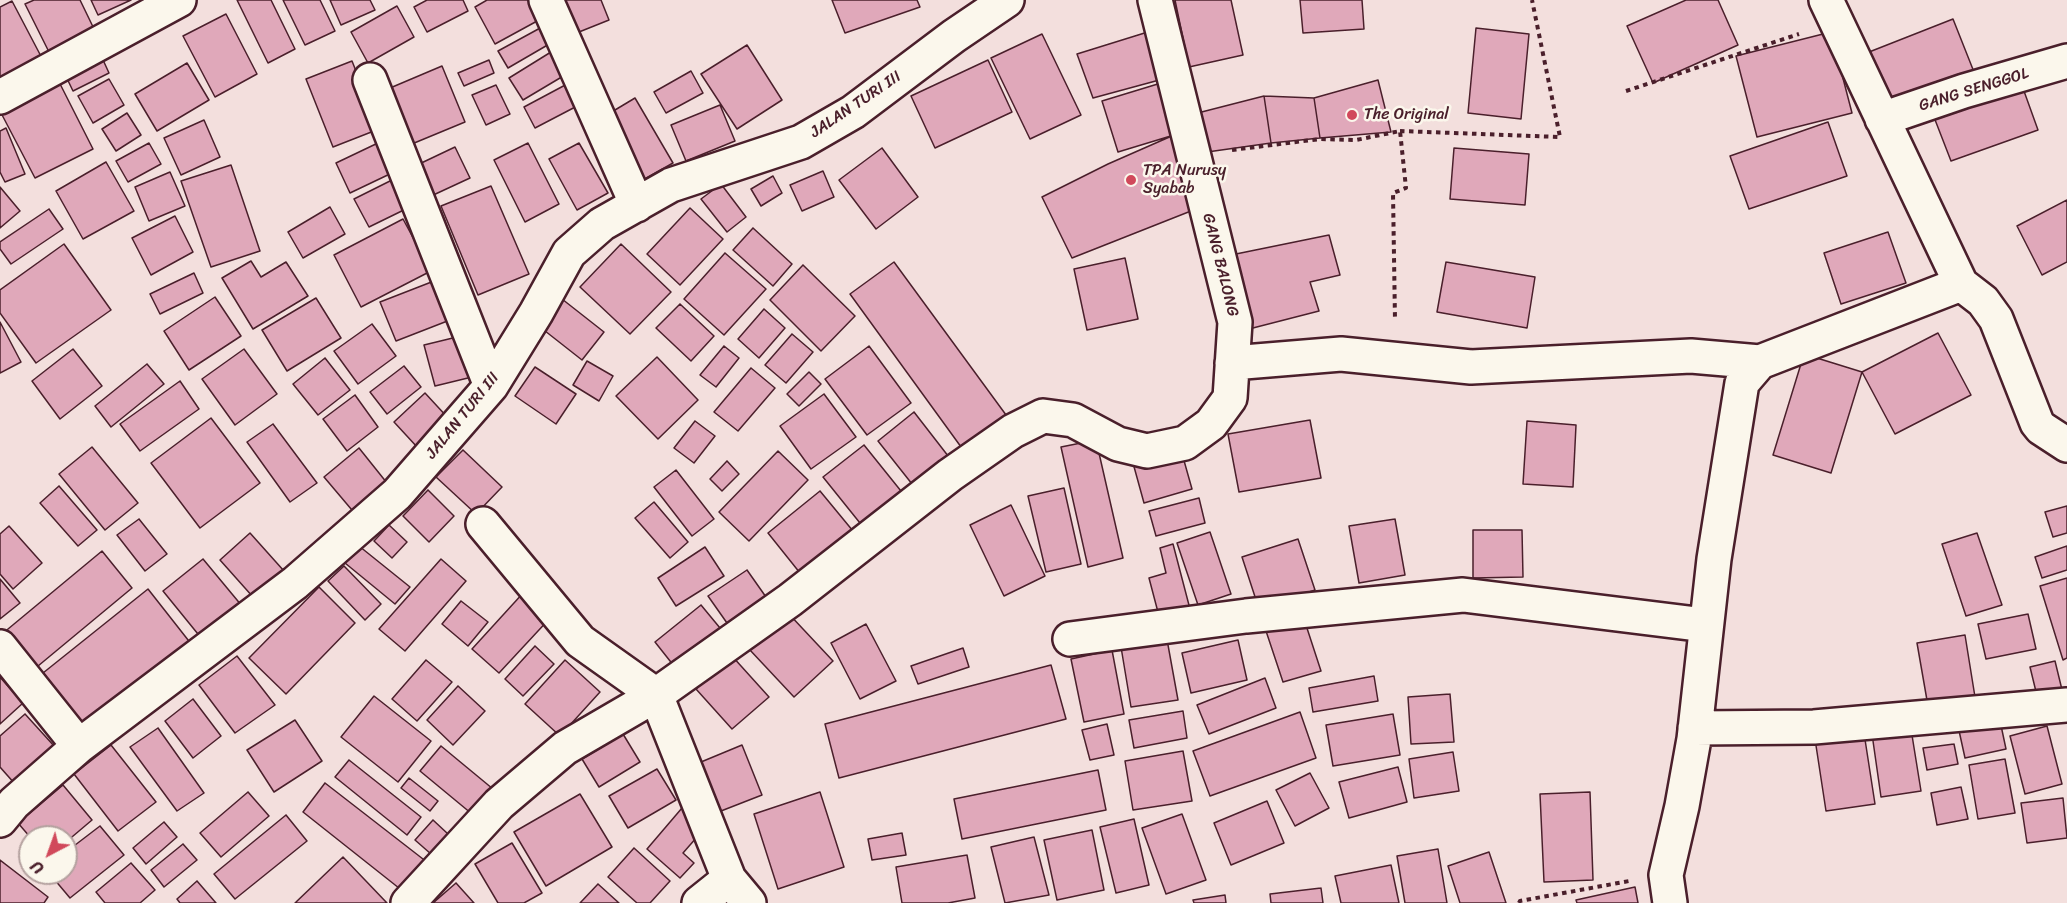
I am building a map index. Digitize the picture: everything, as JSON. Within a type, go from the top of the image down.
[{"type":"street","points":[[0,97],[179,0]]},
{"type":"street","points":[[546,0],[637,205]]},
{"type":"street","name":"JALAN TURI III","points":[[0,820],[14,803],[79,746],[295,583],[398,494],[491,386],[536,313],[569,253],[602,224],[671,185],[801,142],[853,112],[954,36],[1007,0]]},
{"type":"street","name":"GANG BALONG","points":[[656,696],[790,600],[950,475],[1013,431],[1043,416],[1073,420],[1118,444],[1148,451],[1185,443],[1211,424],[1230,398],[1235,322],[1155,0]]},
{"type":"street","points":[[1831,11],[1961,284],[1983,301],[1996,319],[2037,423],[2067,445]]},
{"type":"street","name":"GANG SENGGOL","points":[[1882,119],[1964,91],[2067,61]]},
{"type":"street","points":[[370,80],[491,386]]},
{"type":"street","points":[[1232,363],[1341,354],[1471,367],[1690,356],[1760,362],[1961,284]]},
{"type":"street","points":[[1668,889],[1695,728],[1705,625],[1742,383],[1760,362]]},
{"type":"street","points":[[483,524],[580,641],[656,696],[739,891],[699,903]]},
{"type":"street","points":[[1070,639],[1246,616],[1463,595],[1705,625]]},
{"type":"street","points":[[0,647],[79,746]]},
{"type":"street","points":[[408,903],[499,804],[556,755],[656,696]]},
{"type":"street","points":[[1695,728],[1814,727],[2067,705]]},
{"type":"path","points":[[1193,156],[1320,139],[1356,140],[1400,131],[1560,137],[1532,0]]},
{"type":"path","points":[[1626,91],[1831,11]]},
{"type":"path","points":[[1396,360],[1393,193],[1406,188],[1400,131]]},
{"type":"path","points":[[1519,903],[1520,901],[1668,889]]},
{"type":"building","points":[[34,0],[80,0],[96,33],[50,54],[25,4]]},
{"type":"building","points":[[91,0],[131,0],[98,15]]},
{"type":"building","points":[[237,0],[271,0],[295,49],[268,63]]},
{"type":"building","points":[[283,0],[320,0],[335,31],[305,45]]},
{"type":"building","points":[[330,0],[370,0],[375,10],[341,25]]},
{"type":"building","points":[[427,0],[463,0],[468,11],[427,32],[414,7]]},
{"type":"building","points":[[487,0],[529,0],[539,20],[495,44],[475,7]]},
{"type":"building","points":[[549,0],[601,0],[609,20],[564,38]]},
{"type":"building","points":[[832,0],[917,0],[920,7],[845,33]]},
{"type":"building","points":[[1175,0],[1231,0],[1243,55],[1189,67]]},
{"type":"building","points":[[1300,0],[1362,0],[1364,29],[1303,33]]},
{"type":"building","points":[[1686,0],[1718,0],[1738,45],[1653,83],[1627,26]]},
{"type":"building","points":[[12,1],[44,62],[0,85],[0,7]]},
{"type":"building","points":[[397,6],[414,37],[368,63],[351,32]]},
{"type":"building","points":[[226,14],[257,74],[215,97],[183,36]]},
{"type":"building","points":[[1953,19],[1974,72],[1885,107],[1864,54]]},
{"type":"building","points":[[542,27],[551,43],[508,68],[498,51]]},
{"type":"building","points":[[1476,28],[1529,34],[1521,119],[1468,113]]},
{"type":"building","points":[[1151,31],[1163,79],[1093,98],[1077,54]]},
{"type":"building","points":[[1831,32],[1852,113],[1757,137],[1736,56]]},
{"type":"building","points":[[1042,34],[1081,115],[1030,139],[991,58]]},
{"type":"building","points":[[747,45],[782,100],[737,129],[701,74]]},
{"type":"building","points":[[98,49],[109,73],[73,91],[61,66]]},
{"type":"building","points":[[551,52],[565,75],[523,100],[509,78]]},
{"type":"building","points":[[489,60],[494,73],[464,86],[458,73]]},
{"type":"building","points":[[988,60],[1012,112],[935,148],[911,96]]},
{"type":"building","points":[[352,61],[379,129],[333,147],[306,79]]},
{"type":"building","points":[[187,63],[209,100],[157,131],[135,94]]},
{"type":"building","points":[[442,66],[465,122],[407,146],[383,91]]},
{"type":"building","points":[[691,71],[703,93],[666,113],[654,92]]},
{"type":"building","points":[[55,74],[93,149],[35,178],[0,111]]},
{"type":"building","points":[[109,79],[124,105],[93,123],[78,96]]},
{"type":"building","name":"The Original","points":[[1378,80],[1391,132],[1320,138],[1314,98]]},
{"type":"building","points":[[2020,80],[2038,130],[1951,161],[1932,112]]},
{"type":"building","points":[[569,83],[581,104],[535,128],[524,107]]},
{"type":"building","points":[[1161,83],[1174,135],[1118,152],[1102,101]]},
{"type":"building","points":[[496,85],[510,114],[486,125],[472,95]]},
{"type":"building","points":[[1264,96],[1314,98],[1320,138],[1271,143]]},
{"type":"building","points":[[1264,96],[1271,143],[1193,154],[1186,116]]},
{"type":"building","points":[[635,98],[673,163],[643,180],[605,116]]},
{"type":"building","points":[[720,105],[735,141],[686,161],[671,125]]},
{"type":"building","points":[[127,113],[141,135],[116,151],[102,129]]},
{"type":"building","points":[[204,120],[220,157],[181,175],[164,138]]},
{"type":"building","points":[[1828,122],[1847,176],[1749,209],[1730,156]]},
{"type":"building","points":[[6,128],[25,174],[5,182],[0,172],[0,131]]},
{"type":"building","name":"TPA Nurusy Syabab","points":[[1174,135],[1196,209],[1072,258],[1042,197],[1108,164]]},
{"type":"building","points":[[380,142],[394,172],[350,193],[336,163]]},
{"type":"building","points":[[149,143],[161,164],[128,182],[116,161]]},
{"type":"building","points":[[528,143],[559,204],[525,222],[494,160]]},
{"type":"building","points":[[579,143],[608,193],[577,210],[549,159]]},
{"type":"building","points":[[455,147],[470,178],[429,197],[415,166]]},
{"type":"building","points":[[882,148],[918,197],[876,229],[839,180]]},
{"type":"building","points":[[1454,148],[1529,154],[1525,205],[1450,199]]},
{"type":"building","points":[[106,162],[134,211],[83,239],[56,191]]},
{"type":"building","points":[[231,165],[260,251],[211,267],[181,181]]},
{"type":"building","points":[[823,171],[834,197],[802,211],[790,185]]},
{"type":"building","points":[[170,172],[185,206],[149,221],[135,187]]},
{"type":"building","points":[[773,176],[782,193],[761,206],[751,189]]},
{"type":"building","points":[[398,177],[412,206],[369,227],[354,199]]},
{"type":"building","points":[[721,184],[746,217],[727,232],[701,199]]},
{"type":"building","points":[[491,186],[529,274],[478,295],[441,206]]},
{"type":"building","points":[[0,187],[20,211],[0,228]]},
{"type":"building","points":[[2067,200],[2067,262],[2042,275],[2017,226]]},
{"type":"building","points":[[330,207],[345,234],[303,258],[288,232]]},
{"type":"building","points":[[690,208],[723,239],[680,285],[647,254]]},
{"type":"building","points":[[49,209],[63,229],[11,264],[0,249],[0,242]]},
{"type":"building","points":[[175,216],[193,252],[151,275],[132,238]]},
{"type":"building","points":[[403,219],[431,271],[361,307],[334,255]]},
{"type":"building","points":[[753,228],[792,264],[773,286],[733,250]]},
{"type":"building","points":[[1888,232],[1906,283],[1841,304],[1824,253]]},
{"type":"building","points":[[1329,235],[1340,275],[1310,282],[1319,311],[1249,329],[1231,255]]},
{"type":"building","points":[[64,244],[111,310],[36,363],[0,313],[0,290]]},
{"type":"building","points":[[621,244],[671,292],[630,334],[580,287]]},
{"type":"building","points":[[725,253],[766,289],[724,335],[684,299]]},
{"type":"building","points":[[1125,258],[1138,319],[1087,330],[1074,269]]},
{"type":"building","points":[[251,261],[261,277],[286,262],[308,296],[253,329],[222,278]]},
{"type":"building","points":[[894,262],[1009,419],[964,451],[850,294]]},
{"type":"building","points":[[1446,262],[1535,277],[1527,328],[1437,312]]},
{"type":"building","points":[[803,265],[855,316],[821,351],[770,300]]},
{"type":"building","points":[[194,273],[203,293],[160,314],[150,294]]},
{"type":"building","points":[[434,281],[450,320],[396,341],[380,302]]},
{"type":"building","points":[[215,297],[241,336],[189,370],[164,331]]},
{"type":"building","points":[[316,298],[341,338],[287,371],[262,330]]},
{"type":"building","points":[[562,299],[604,332],[582,360],[540,327]]},
{"type":"building","points":[[680,304],[714,336],[691,361],[656,328]]},
{"type":"building","points":[[764,309],[785,328],[759,358],[738,339]]},
{"type":"building","points":[[0,322],[21,362],[0,373]]},
{"type":"building","points":[[372,324],[396,356],[358,384],[334,351]]},
{"type":"building","points":[[1938,333],[1971,395],[1895,434],[1862,372]]},
{"type":"building","points":[[792,334],[813,352],[786,383],[765,365]]},
{"type":"building","points":[[461,336],[472,377],[435,386],[424,345]]},
{"type":"building","points":[[724,346],[739,358],[716,387],[700,375]]},
{"type":"building","points":[[869,346],[911,403],[867,435],[825,379]]},
{"type":"building","points":[[73,349],[102,386],[60,419],[32,381]]},
{"type":"building","points":[[244,349],[277,394],[235,425],[202,379]]},
{"type":"building","points":[[1804,354],[1862,372],[1831,473],[1773,455]]},
{"type":"building","points":[[657,357],[698,400],[658,439],[616,396]]},
{"type":"building","points":[[325,358],[350,390],[318,415],[293,384]]},
{"type":"building","points":[[587,361],[613,376],[599,401],[573,385]]},
{"type":"building","points":[[147,364],[164,384],[111,427],[95,406]]},
{"type":"building","points":[[404,366],[421,387],[387,414],[370,392]]},
{"type":"building","points":[[535,367],[576,394],[556,424],[515,396]]},
{"type":"building","points":[[751,368],[775,388],[738,431],[714,412]]},
{"type":"building","points":[[809,372],[821,384],[799,406],[787,394]]},
{"type":"building","points":[[180,381],[199,409],[140,451],[120,424]]},
{"type":"building","points":[[425,393],[449,419],[418,448],[394,422]]},
{"type":"building","points":[[824,394],[856,437],[811,469],[780,426]]},
{"type":"building","points":[[355,395],[378,427],[347,451],[323,419]]},
{"type":"building","points":[[914,412],[952,461],[916,489],[878,441]]},
{"type":"building","points":[[211,418],[260,483],[200,528],[151,463]]},
{"type":"building","points":[[1310,420],[1321,478],[1239,492],[1228,434]]},
{"type":"building","points":[[695,421],[715,436],[694,463],[674,448]]},
{"type":"building","points":[[1527,421],[1576,425],[1573,487],[1523,484]]},
{"type":"building","points":[[273,424],[317,483],[290,502],[247,442]]},
{"type":"building","points":[[1096,440],[1123,558],[1088,567],[1061,447]]},
{"type":"building","points":[[864,445],[905,496],[864,528],[823,477]]},
{"type":"building","points":[[92,447],[138,503],[105,530],[59,474]]},
{"type":"building","points":[[359,448],[391,488],[357,516],[324,477]]},
{"type":"building","points":[[463,450],[502,487],[476,514],[436,477]]},
{"type":"building","points":[[1181,450],[1192,489],[1144,503],[1133,463]]},
{"type":"building","points":[[778,451],[808,480],[749,541],[719,512]]},
{"type":"building","points":[[727,461],[739,474],[722,491],[710,479]]},
{"type":"building","points":[[676,470],[714,519],[692,536],[654,487]]},
{"type":"building","points":[[59,486],[97,530],[78,546],[40,503]]},
{"type":"building","points":[[1064,488],[1081,564],[1046,572],[1028,496]]},
{"type":"building","points":[[428,490],[454,516],[429,542],[403,516]]},
{"type":"building","points":[[820,491],[853,531],[800,573],[768,533]]},
{"type":"building","points":[[1199,498],[1205,523],[1156,536],[1149,511]]},
{"type":"building","points":[[654,502],[688,542],[670,558],[635,518]]},
{"type":"building","points":[[1011,505],[1045,576],[1004,596],[970,525]]},
{"type":"building","points":[[2067,506],[2067,533],[2053,537],[2045,512]]},
{"type":"building","points":[[139,519],[167,554],[145,571],[117,535]]},
{"type":"building","points":[[1395,519],[1405,575],[1359,583],[1349,526]]},
{"type":"building","points":[[389,525],[407,542],[392,558],[374,541]]},
{"type":"building","points":[[9,526],[42,563],[13,589],[0,574],[0,534]]},
{"type":"building","points":[[1473,530],[1522,530],[1523,577],[1473,578]]},
{"type":"building","points":[[1210,532],[1231,594],[1198,605],[1177,543]]},
{"type":"building","points":[[250,533],[284,571],[253,597],[220,560]]},
{"type":"building","points":[[1977,533],[2002,605],[1966,616],[1942,544]]},
{"type":"building","points":[[1298,539],[1315,590],[1259,609],[1242,557]]},
{"type":"building","points":[[1173,544],[1190,609],[1159,616],[1149,578],[1166,573],[1160,548]]},
{"type":"building","points":[[359,546],[410,587],[395,604],[345,563]]},
{"type":"building","points":[[2067,546],[2067,570],[2042,578],[2035,557]]},
{"type":"building","points":[[705,547],[724,576],[676,606],[658,578]]},
{"type":"building","points":[[102,551],[132,588],[32,671],[2,634]]},
{"type":"building","points":[[203,559],[242,606],[202,639],[163,591]]},
{"type":"building","points":[[441,559],[466,581],[405,651],[379,629]]},
{"type":"building","points":[[344,566],[381,604],[365,620],[328,581]]},
{"type":"building","points":[[747,570],[766,597],[727,623],[708,596]]},
{"type":"building","points":[[2067,578],[2067,658],[2063,660],[2040,586]]},
{"type":"building","points":[[0,579],[20,603],[0,619]]},
{"type":"building","points":[[319,587],[355,623],[286,694],[249,658]]},
{"type":"building","points":[[148,589],[192,645],[87,729],[43,673]]},
{"type":"building","points":[[524,592],[551,617],[499,673],[472,649]]},
{"type":"building","points":[[461,601],[488,622],[468,646],[442,624]]},
{"type":"building","points":[[701,605],[720,628],[674,666],[655,642]]},
{"type":"building","points":[[788,613],[833,661],[794,697],[749,649]]},
{"type":"building","points":[[2028,614],[2036,649],[1986,659],[1978,624]]},
{"type":"building","points":[[1304,619],[1321,671],[1283,682],[1266,631]]},
{"type":"building","points":[[866,624],[896,681],[860,699],[831,643]]},
{"type":"building","points":[[1166,634],[1178,700],[1131,707],[1120,641]]},
{"type":"building","points":[[1965,635],[1975,697],[1928,706],[1917,643]]},
{"type":"building","points":[[1238,640],[1247,680],[1191,693],[1182,653]]},
{"type":"building","points":[[535,646],[554,664],[523,696],[505,679]]},
{"type":"building","points":[[963,648],[969,667],[918,684],[911,666]]},
{"type":"building","points":[[1112,650],[1124,714],[1084,722],[1071,659]]},
{"type":"building","points":[[237,656],[275,705],[235,733],[199,685]]},
{"type":"building","points":[[732,656],[769,697],[732,729],[696,689]]},
{"type":"building","points":[[426,660],[452,682],[417,721],[392,699]]},
{"type":"building","points":[[565,660],[600,692],[560,736],[525,704]]},
{"type":"building","points":[[2055,661],[2064,698],[2039,704],[2030,667]]},
{"type":"building","points":[[1051,665],[1066,719],[839,778],[825,724]]},
{"type":"building","points":[[1374,676],[1378,701],[1313,712],[1309,688]]},
{"type":"building","points":[[0,677],[23,703],[0,724]]},
{"type":"building","points":[[1265,678],[1276,708],[1209,734],[1197,705]]},
{"type":"building","points":[[458,686],[485,711],[453,745],[427,720]]},
{"type":"building","points":[[1450,694],[1454,742],[1411,744],[1408,697]]},
{"type":"building","points":[[374,696],[431,741],[398,782],[341,737]]},
{"type":"building","points":[[193,699],[221,736],[193,758],[165,721]]},
{"type":"building","points":[[1183,711],[1187,738],[1134,748],[1129,720]]},
{"type":"building","points":[[1300,712],[1316,758],[1210,796],[1193,751]]},
{"type":"building","points":[[25,714],[55,747],[15,784],[0,767],[0,736]]},
{"type":"building","points":[[1393,714],[1400,755],[1333,766],[1326,725]]},
{"type":"building","points":[[1999,716],[2006,749],[1965,758],[1958,726]]},
{"type":"building","points":[[295,720],[322,761],[274,792],[247,750]]},
{"type":"building","points":[[1107,724],[1114,755],[1090,760],[1082,730]]},
{"type":"building","points":[[2047,726],[2062,784],[2025,794],[2010,736]]},
{"type":"building","points":[[158,728],[204,793],[177,811],[130,747]]},
{"type":"building","points":[[1911,729],[1921,791],[1881,797],[1872,734]]},
{"type":"building","points":[[1864,733],[1875,804],[1826,811],[1815,739]]},
{"type":"building","points":[[623,734],[640,762],[599,787],[582,759]]},
{"type":"building","points":[[1954,744],[1958,764],[1927,770],[1923,748]]},
{"type":"building","points":[[111,745],[156,802],[118,831],[74,774]]},
{"type":"building","points":[[742,745],[762,795],[721,811],[701,762]]},
{"type":"building","points":[[441,746],[493,789],[472,814],[420,771]]},
{"type":"building","points":[[1183,751],[1192,801],[1133,810],[1125,761]]},
{"type":"building","points":[[1453,752],[1459,791],[1414,798],[1409,759]]},
{"type":"building","points":[[2005,759],[2015,813],[1978,819],[1969,765]]},
{"type":"building","points":[[349,760],[421,817],[407,835],[335,777]]},
{"type":"building","points":[[1398,767],[1407,802],[1349,818],[1339,782]]},
{"type":"building","points":[[657,769],[676,800],[628,828],[609,796]]},
{"type":"building","points":[[1098,770],[1106,810],[962,839],[954,799]]},
{"type":"building","points":[[1310,773],[1329,808],[1295,826],[1276,790]]},
{"type":"building","points":[[409,778],[438,801],[430,811],[401,788]]},
{"type":"building","points":[[325,783],[432,866],[409,896],[303,812]]},
{"type":"building","points":[[63,785],[92,820],[78,832],[78,825],[20,825],[18,823]]},
{"type":"building","points":[[1961,787],[1968,819],[1937,825],[1931,793]]},
{"type":"building","points":[[248,792],[269,816],[221,857],[200,833]]},
{"type":"building","points":[[820,792],[844,867],[778,889],[754,814]]},
{"type":"building","points":[[1590,792],[1593,880],[1544,882],[1540,794]]},
{"type":"building","points":[[580,794],[612,847],[546,886],[514,832]]},
{"type":"building","points":[[2063,798],[2067,838],[2027,843],[2021,803]]},
{"type":"building","points":[[1267,801],[1284,843],[1231,865],[1214,823]]},
{"type":"building","points":[[682,808],[704,829],[683,853],[694,863],[680,878],[647,849]]},
{"type":"building","points":[[1182,814],[1206,880],[1166,894],[1142,828]]},
{"type":"building","points":[[286,815],[307,841],[235,899],[214,874]]},
{"type":"building","points":[[1134,819],[1149,885],[1116,893],[1100,827]]},
{"type":"building","points":[[433,820],[448,834],[431,854],[415,840]]},
{"type":"building","points":[[164,822],[177,837],[146,864],[133,848]]},
{"type":"building","points":[[100,826],[124,855],[70,898],[59,885],[78,885],[78,843]]},
{"type":"building","points":[[1092,830],[1104,890],[1057,900],[1044,840]]},
{"type":"building","points":[[902,833],[906,855],[872,860],[868,839]]},
{"type":"building","points":[[1034,837],[1049,895],[1005,903],[991,847]]},
{"type":"building","points":[[512,843],[542,893],[524,903],[498,903],[475,864]]},
{"type":"building","points":[[183,844],[197,860],[164,887],[151,870]]},
{"type":"building","points":[[634,848],[670,881],[650,903],[637,903],[608,877]]},
{"type":"building","points":[[1438,849],[1447,903],[1405,903],[1397,856]]},
{"type":"building","points":[[1489,852],[1506,903],[1460,903],[1448,866]]},
{"type":"building","points":[[967,855],[975,898],[948,903],[902,903],[896,867]]},
{"type":"building","points":[[343,857],[387,903],[295,903]]},
{"type":"building","points":[[0,860],[18,874],[18,885],[32,885],[48,897],[44,903],[0,903]]},
{"type":"building","points":[[131,863],[155,890],[140,903],[105,903],[96,892]]},
{"type":"building","points":[[1391,865],[1399,903],[1341,903],[1335,876]]},
{"type":"building","points":[[197,881],[216,903],[180,903],[177,899]]},
{"type":"building","points":[[456,883],[474,903],[433,903]]},
{"type":"building","points":[[598,884],[619,903],[580,903]]},
{"type":"building","points":[[1635,887],[1638,903],[1577,903],[1576,900]]},
{"type":"building","points":[[1321,888],[1323,903],[1271,903],[1270,894]]},
{"type":"building","points":[[1225,895],[1226,903],[1194,903],[1193,900]]},
{"type":"place","name":"The Original","points":[[1352,115]]},
{"type":"place","name":"TPA Nurusy Syabab","points":[[1131,180]]}]
